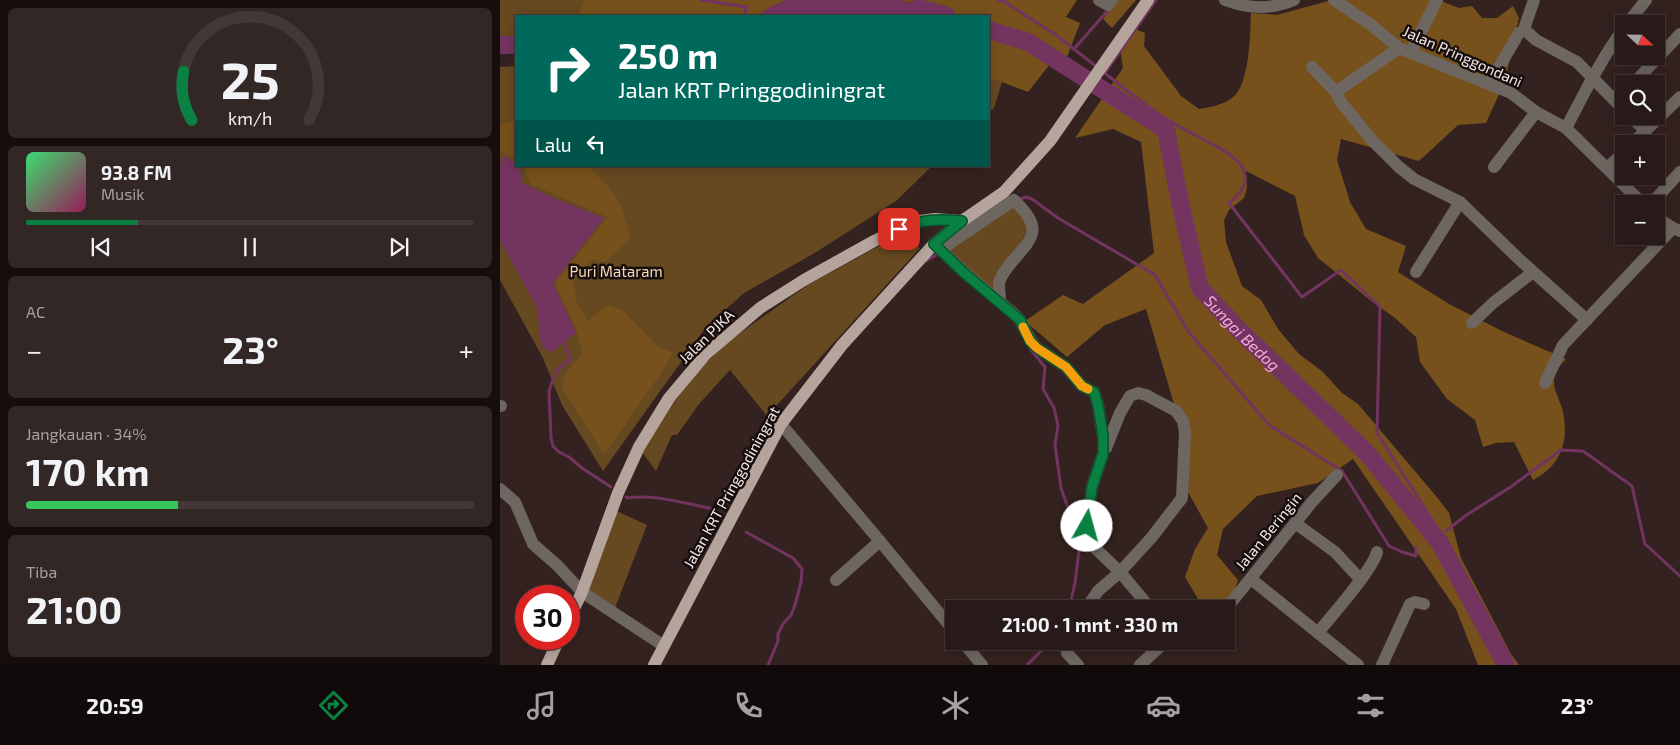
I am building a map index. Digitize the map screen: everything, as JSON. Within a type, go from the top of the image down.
[{"type":"main road","name":"Jalan KRT Pringgodiningrat","points":[[654,665],[781,424],[842,345],[962,221],[1004,192],[1050,142],[1148,0]]},
{"type":"main road","name":"Jalan PJKA","points":[[580,596],[618,493],[639,447],[668,398],[706,354],[760,308],[804,280],[874,241],[912,222],[935,219],[962,221]]},
{"type":"main road","points":[[547,665],[554,650]]},
{"type":"street","points":[[1099,0],[1108,5],[1112,0]]},
{"type":"street","points":[[1225,0],[1241,6],[1263,8],[1285,4],[1294,0]]},
{"type":"street","name":"Jalan Pringgondani","points":[[1334,0],[1405,50],[1511,93],[1536,112],[1566,128],[1634,195]]},
{"type":"street","points":[[1336,92],[1405,50],[1437,0]]},
{"type":"street","points":[[1525,30],[1534,0]]},
{"type":"street","points":[[1632,15],[1640,2]]},
{"type":"street","points":[[1525,30],[1536,40],[1577,62],[1592,78],[1615,97]]},
{"type":"street","points":[[1489,84],[1519,33],[1525,30]]},
{"type":"street","points":[[1641,75],[1680,34]]},
{"type":"street","points":[[1566,128],[1592,78],[1615,40]]},
{"type":"street","points":[[1312,67],[1336,92],[1340,101],[1371,139],[1400,167],[1414,179],[1460,202],[1533,272],[1587,320]]},
{"type":"street","points":[[1642,135],[1680,97]]},
{"type":"street","points":[[1494,166],[1536,112]]},
{"type":"street","points":[[1640,125],[1646,131]]},
{"type":"street","points":[[1607,168],[1615,160]]},
{"type":"street","points":[[1659,195],[1680,172]]},
{"type":"street","points":[[1000,302],[1000,283],[1004,271],[1028,243],[1034,227],[1028,215],[1014,200],[937,247],[1020,320],[1030,341],[1037,348],[1066,367],[1082,386],[1094,392],[1103,436],[1103,454]]},
{"type":"street","points":[[1416,272],[1460,202]]},
{"type":"street","points":[[1545,383],[1563,345],[1676,230],[1665,223]]},
{"type":"street","points":[[1472,323],[1493,303],[1533,272]]},
{"type":"street","points":[[1092,600],[1098,591],[1120,572],[1152,537],[1182,498],[1183,421],[1176,411],[1146,395],[1138,394],[1130,396],[1120,413],[1103,454],[1092,487],[1087,526],[1095,548],[1120,572],[1143,600]]},
{"type":"street","points":[[781,424],[945,621]]},
{"type":"street","name":"Jalan Beringin","points":[[1234,600],[1295,523],[1337,475]]},
{"type":"street","points":[[500,489],[515,502],[533,544],[558,566],[582,592],[664,646]]},
{"type":"street","points":[[1295,523],[1335,552],[1360,579]]},
{"type":"street","points":[[836,580],[880,541]]},
{"type":"street","points":[[1318,633],[1360,579],[1376,557],[1377,552]]},
{"type":"street","points":[[1251,580],[1358,665]]},
{"type":"street","points":[[1382,665],[1410,604],[1415,602],[1424,604]]},
{"type":"street","points":[[970,650],[982,665]]},
{"type":"street","points":[[1067,650],[1067,653],[1078,665]]},
{"type":"street","points":[[1140,665],[1156,650]]},
{"type":"green space","points":[[500,0],[583,0],[578,15],[515,15],[515,38],[500,38]]},
{"type":"green space","name":"Puri Mataram","points":[[515,66],[515,167],[931,167],[896,201],[813,254],[744,293],[706,327],[603,471],[562,405],[543,358],[500,280],[500,67]]},
{"type":"green space","points":[[990,79],[1002,82],[994,108],[990,111]]},
{"type":"green space","points":[[1012,201],[1031,224],[1004,271],[1000,302],[942,251]]},
{"type":"green space","points":[[897,236],[920,248],[767,416],[730,370],[699,404],[677,435],[672,435],[656,471],[642,452],[670,406],[701,368],[730,340],[808,285]]},
{"type":"green space","points":[[612,509],[647,525],[613,613],[582,592]]},
{"type":"shaded area","points":[[583,0],[786,0],[759,15],[578,15]]},
{"type":"shaded area","points":[[786,0],[899,0],[942,10],[940,15],[759,15]]},
{"type":"shaded area","points":[[899,0],[1077,0],[1066,17],[1080,23],[1064,65],[1054,59],[1028,92],[990,79],[990,15],[940,15],[941,10]]},
{"type":"shaded area","points":[[1117,0],[1136,0],[1112,28],[1103,19]]},
{"type":"shaded area","points":[[1332,0],[1438,0],[1459,8],[1472,6],[1482,18],[1497,18],[1513,6],[1519,18],[1505,81],[1486,123],[1458,125],[1419,161],[1341,139],[1337,160],[1350,202],[1366,229],[1406,246],[1398,272],[1449,304],[1504,332],[1566,359],[1557,370],[1554,378],[1564,419],[1564,440],[1557,459],[1543,474],[1533,480],[1514,442],[1496,443],[1483,447],[1475,420],[1447,399],[1420,362],[1416,337],[1395,318],[1318,258],[1304,235],[1295,196],[1246,171],[1247,188],[1244,198],[1229,210],[1224,220],[1226,242],[1242,286],[1261,300],[1278,329],[1299,354],[1323,372],[1342,393],[1358,404],[1449,513],[1461,558],[1511,654],[1519,665],[1478,665],[1456,609],[1353,459],[1318,483],[1257,496],[1223,529],[1217,555],[1238,580],[1233,592],[1227,600],[1199,600],[1185,577],[1195,549],[1208,528],[1188,492],[1189,455],[1146,309],[1105,325],[1067,357],[1025,321],[1063,295],[1083,304],[1154,253],[1141,142],[1113,129],[1075,138],[1123,68],[1120,49],[1135,29],[1145,33],[1144,46],[1181,96],[1199,109],[1224,102],[1232,98],[1238,91],[1246,71],[1251,13],[1277,15]]},
{"type":"shaded area","points":[[515,119],[515,158],[500,151],[500,126]]},
{"type":"shaded area","points":[[504,156],[515,162],[515,167],[520,167],[522,183],[604,218],[553,283],[576,333],[550,353],[541,345],[537,307],[500,241],[500,166]]},
{"type":"shaded area","points":[[524,167],[593,167],[592,169],[610,189],[621,206],[631,238],[605,262],[592,259],[573,281],[577,303],[588,321],[608,305],[622,310],[658,347],[673,353],[662,372],[604,454],[563,389],[566,374],[583,353],[576,329],[555,282],[608,217],[530,184]]},
{"type":"waterway","points":[[701,0],[746,7],[745,15]]},
{"type":"waterway","points":[[998,0],[1005,2],[1056,35],[1097,67]]},
{"type":"waterway","points":[[1105,73],[1156,0]]},
{"type":"waterway","name":"Sungai Bedog","points":[[918,8],[943,15]]},
{"type":"waterway","points":[[1074,49],[1109,9]]},
{"type":"waterway","name":"Sungai Bedog","points":[[990,30],[1028,42],[1166,130],[1200,288],[1238,329],[1367,453],[1440,543],[1506,665]]},
{"type":"waterway","name":"Sungai Bedog","points":[[500,45],[515,45]]},
{"type":"waterway","points":[[1102,71],[1164,117],[1231,155],[1238,162],[1245,174],[1245,184],[1237,196],[1229,203],[1302,297],[1341,270],[1380,307],[1377,433],[1438,529]]},
{"type":"waterway","points":[[1020,199],[1026,197],[1032,199],[1058,218],[1155,275],[1188,331],[1269,425],[1342,471],[1389,546],[1416,556],[1416,547]]},
{"type":"waterway","points":[[926,261],[940,253]]},
{"type":"waterway","points":[[564,340],[570,360],[556,371],[549,391],[553,446],[611,487]]},
{"type":"waterway","points":[[1031,350],[1045,367],[1043,389],[1054,408],[1058,426],[1055,445],[1061,488],[1080,542],[1071,600]]},
{"type":"waterway","points":[[1446,531],[1561,450],[1583,451],[1632,486],[1645,544],[1680,576]]},
{"type":"waterway","points":[[626,497],[661,498],[714,509]]},
{"type":"waterway","points":[[746,532],[793,558],[802,569],[795,605],[791,615],[783,624],[778,634],[778,641],[768,665]]},
{"type":"waterway","points":[[1027,665],[1042,650]]},
{"type":"slow traffic","points":[[1023,327],[1030,341],[1037,348],[1066,367],[1082,386],[1088,389]]},
{"type":"route","points":[[899,229],[918,221],[935,219],[962,221],[934,244],[963,272],[1020,320],[1030,341],[1037,348],[1056,359],[1066,367],[1082,386],[1094,392],[1103,436],[1103,454],[1092,487],[1087,526]]}]
